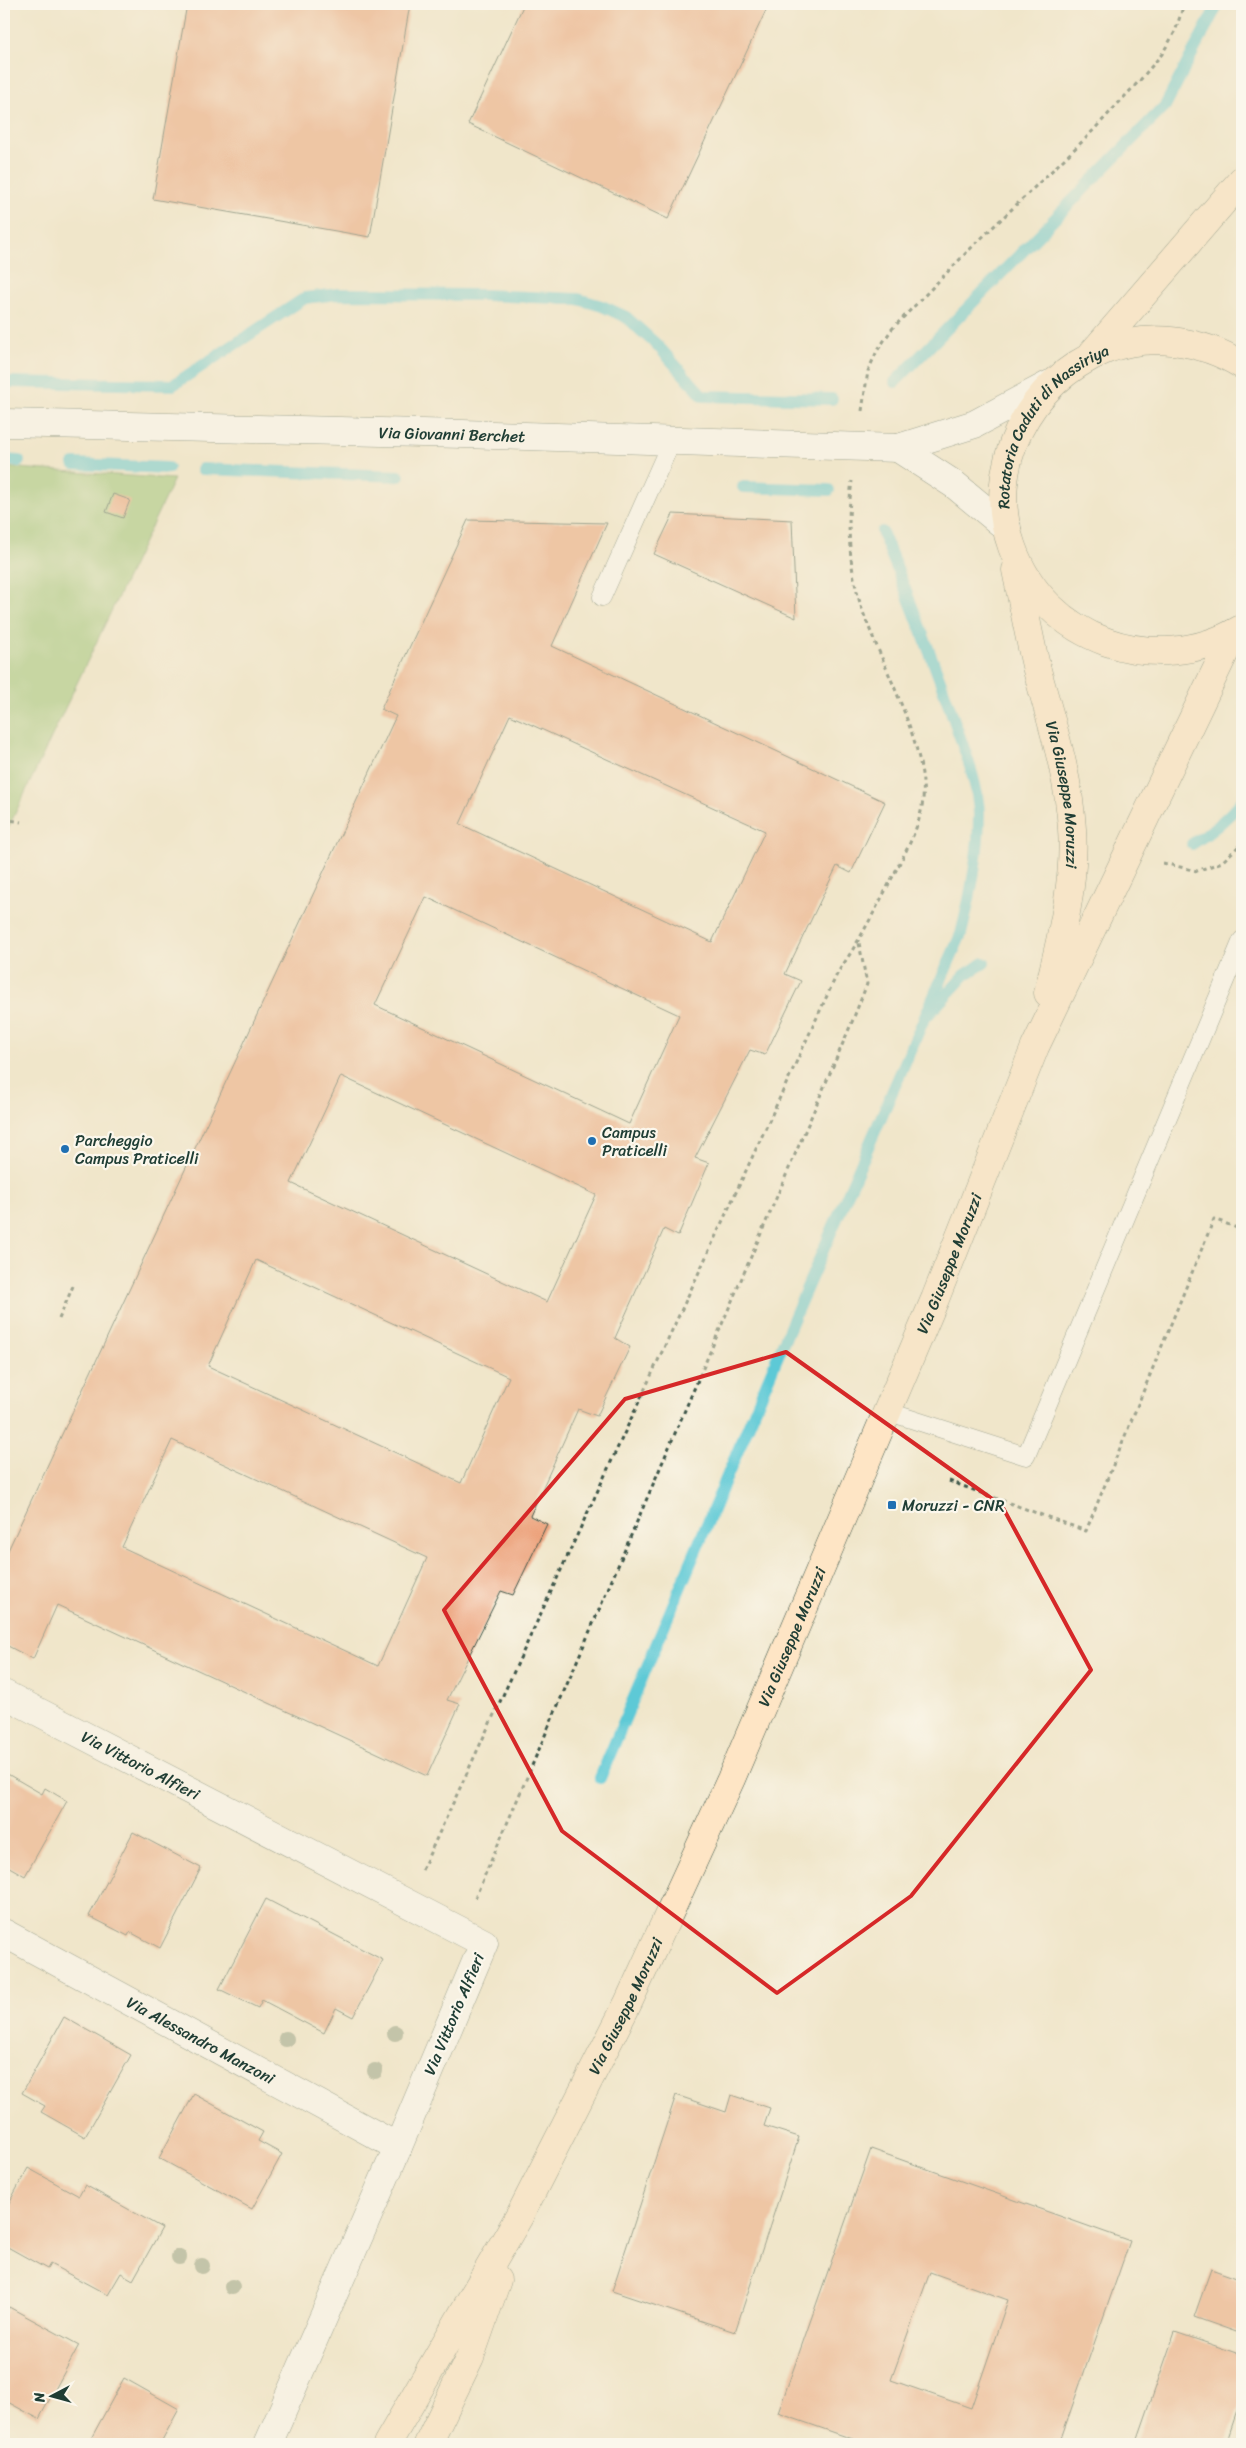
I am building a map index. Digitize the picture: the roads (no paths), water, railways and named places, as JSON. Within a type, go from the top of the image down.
[{"type":"main road","points":[[1090,356],[1242,180]]},
{"type":"main road","name":"Rotatoria Caduti di Nassiriya","points":[[1238,630],[1204,645],[1164,652],[1133,650],[1101,642],[1066,622],[1040,597],[1027,579],[1008,536],[1003,495],[1005,470],[1012,445],[1032,406],[1050,384],[1090,356],[1130,343],[1172,341],[1214,350],[1242,365]]},
{"type":"main road","name":"Via Giuseppe Moruzzi","points":[[1008,536],[1037,668],[1062,761],[1072,829],[1071,874],[1060,942],[1035,1047]]},
{"type":"main road","name":"Via Giuseppe Moruzzi","points":[[387,2444],[520,2215],[628,2003],[731,1779],[934,1300],[1035,1047],[1238,630]]},
{"type":"main road","name":"Via Giuseppe Moruzzi","points":[[428,2444],[470,2357],[520,2215]]},
{"type":"street","name":"Via Giovanni Berchet","points":[[6,424],[672,440],[898,448],[975,424],[1050,384]]},
{"type":"street","points":[[898,448],[956,485],[1008,536]]},
{"type":"street","name":"Via Vittorio Alfieri","points":[[4,1694],[484,1943],[398,2147],[268,2444]]},
{"type":"street","name":"Via Alessandro Manzoni","points":[[4,1933],[398,2147]]},
{"type":"lane","points":[[602,597],[672,440]]},
{"type":"lane","points":[[886,1411],[1026,1456],[1242,940]]},
{"type":"waterway","points":[[895,382],[1165,106],[1218,4]]},
{"type":"waterway","points":[[4,382],[173,385],[305,298],[338,294],[485,295],[578,299],[602,306],[626,317],[658,346],[703,396],[832,399]]},
{"type":"waterway","points":[[4,460],[19,461]]},
{"type":"waterway","points":[[74,464],[168,468]]},
{"type":"waterway","points":[[202,469],[399,476]]},
{"type":"waterway","points":[[743,487],[829,490]]},
{"type":"waterway","points":[[600,1778],[798,1308],[961,934],[968,905],[974,875],[979,829],[978,802],[974,779],[929,651],[882,532]]},
{"type":"waterway","points":[[1192,844],[1219,825],[1242,801]]},
{"type":"waterway","points":[[927,1016],[965,975],[984,963]]},
{"type":"place","name":"Campus Praticelli","points":[[592,1141]]},
{"type":"place","name":"Parcheggio Campus Praticelli","points":[[65,1149]]},
{"type":"place","name":"Moruzzi - CNR","points":[[892,1505]]}]
